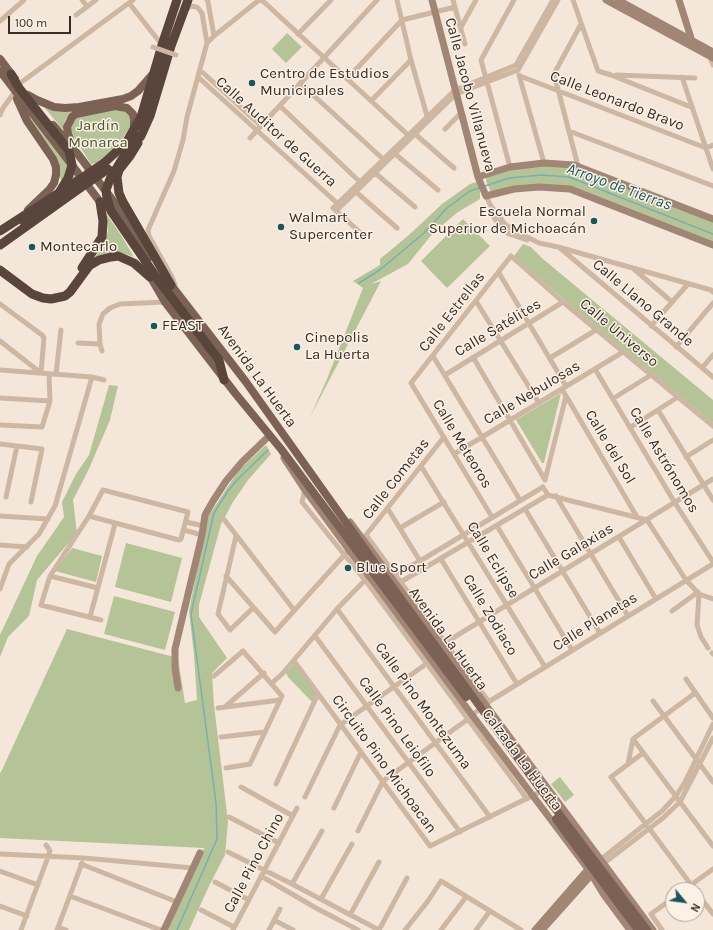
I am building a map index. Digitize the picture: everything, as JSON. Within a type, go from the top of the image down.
[{"type":"highway","points":[[171,285],[123,202],[119,193],[117,176],[119,170],[137,146],[137,134],[141,117],[177,0]]},
{"type":"highway","points":[[1,244],[22,220],[106,166],[126,143],[137,134],[150,116],[188,0]]},
{"type":"highway","points":[[168,27],[166,48],[149,106],[141,128],[110,179],[106,198],[111,211],[154,279],[219,360],[224,380]]},
{"type":"highway","points":[[0,231],[48,205],[59,194],[69,176],[72,164],[70,152],[65,144],[29,98],[10,77]]},
{"type":"highway","points":[[1,244],[78,185]]},
{"type":"highway","points":[[0,262],[39,291],[48,294],[60,292],[66,288],[76,276],[102,237],[103,221],[100,202]]},
{"type":"highway","points":[[0,270],[32,294],[51,299],[65,296],[70,292],[89,266],[98,260],[111,257],[118,256],[134,262],[154,279]]},
{"type":"main road","points":[[0,59],[10,77],[14,92],[27,121],[53,159],[56,167],[54,183],[22,220]]},
{"type":"main road","points":[[0,71],[19,84],[29,98],[77,153]]},
{"type":"main road","points":[[29,98],[54,107],[65,108],[101,103],[131,96],[138,91],[154,72]]},
{"type":"main road","name":"Avenida La Huerta","points":[[10,77],[118,225],[154,279],[165,302],[224,380],[281,449],[371,573],[388,581],[441,645],[478,710],[532,796],[649,929]]},
{"type":"main road","points":[[77,153],[68,134],[67,127],[69,121],[76,114],[122,106],[127,108],[133,114],[137,134]]},
{"type":"main road","name":"Avenida La Huerta","points":[[77,153],[117,206],[155,265],[246,382],[300,459],[371,573]]},
{"type":"main road","name":"Avenida La Huerta","points":[[388,581],[431,660],[478,710],[595,867],[638,930]]},
{"type":"street","points":[[0,21],[24,0]]},
{"type":"street","points":[[82,0],[87,6]]},
{"type":"street","points":[[76,15],[96,0]]},
{"type":"street","points":[[207,0],[214,36]]},
{"type":"street","points":[[207,43],[260,0],[264,2],[371,101],[454,168]]},
{"type":"street","points":[[298,34],[331,0]]},
{"type":"street","points":[[250,138],[377,0]]},
{"type":"street","points":[[396,0],[427,116]]},
{"type":"street","name":"Calle Jacobo Villanueva","points":[[432,0],[479,179],[485,194]]},
{"type":"street","points":[[453,0],[465,44]]},
{"type":"street","points":[[460,27],[476,0]]},
{"type":"street","points":[[510,167],[481,60],[514,0]]},
{"type":"street","points":[[544,163],[517,67],[553,0]]},
{"type":"street","points":[[336,211],[427,116],[456,92],[517,67],[558,0]]},
{"type":"street","points":[[573,0],[598,71],[691,107]]},
{"type":"street","points":[[606,0],[693,44]]},
{"type":"street","points":[[618,0],[712,56],[713,64]]},
{"type":"street","points":[[679,0],[693,44]]},
{"type":"street","points":[[0,53],[17,76],[19,84],[131,2],[162,45]]},
{"type":"street","points":[[178,293],[172,277],[149,236],[148,230],[174,171],[207,43],[204,20],[202,13],[197,7],[190,6],[187,8],[181,20]]},
{"type":"street","points":[[347,79],[402,20],[454,7]]},
{"type":"street","points":[[578,166],[554,74],[581,24]]},
{"type":"street","points":[[153,47],[176,55]]},
{"type":"street","points":[[371,101],[411,60]]},
{"type":"street","name":"Calle Auditor de Guerra","points":[[200,70],[261,126]]},
{"type":"street","points":[[611,75],[695,78]]},
{"type":"street","name":"Calle Leonardo Bravo","points":[[520,76],[706,148]]},
{"type":"street","name":"Calle Auditor de Guerra","points":[[198,78],[337,203]]},
{"type":"street","points":[[682,78],[713,169]]},
{"type":"street","points":[[300,82],[383,159]]},
{"type":"street","points":[[0,115],[14,92]]},
{"type":"street","points":[[412,133],[456,92]]},
{"type":"street","points":[[280,106],[360,182]]},
{"type":"street","points":[[445,129],[462,113]]},
{"type":"street","points":[[569,131],[713,186]]},
{"type":"street","points":[[706,148],[713,146]]},
{"type":"street","points":[[363,235],[333,208],[337,203],[355,191],[360,182],[374,172],[383,159],[393,153]]},
{"type":"street","points":[[393,153],[438,190]]},
{"type":"street","points":[[479,179],[510,167],[544,163],[574,164],[713,219]]},
{"type":"street","points":[[374,172],[415,207]]},
{"type":"street","points":[[713,245],[570,190],[539,187],[514,189],[485,194],[491,206],[494,218],[502,228],[521,239],[558,246],[713,292]]},
{"type":"street","points":[[355,191],[397,228]]},
{"type":"street","name":"Calle Llano Grande","points":[[558,246],[713,377]]},
{"type":"street","name":"Calle Estrellas","points":[[412,383],[511,256]]},
{"type":"street","name":"Calle Universo","points":[[511,256],[622,352],[713,426]]},
{"type":"street","points":[[633,269],[672,302]]},
{"type":"street","name":"Calle del Sol","points":[[499,273],[550,358],[564,388],[566,396],[637,517]]},
{"type":"street","points":[[651,326],[688,284]]},
{"type":"street","points":[[476,301],[539,403]]},
{"type":"street","points":[[102,351],[100,344],[99,324],[103,314],[110,308],[120,304],[165,302]]},
{"type":"street","name":"Calle Satélites","points":[[445,375],[563,302]]},
{"type":"street","points":[[676,347],[713,303]]},
{"type":"street","points":[[0,304],[44,338],[41,373]]},
{"type":"street","points":[[56,374],[61,330]]},
{"type":"street","points":[[550,358],[596,330]]},
{"type":"street","points":[[0,341],[41,373]]},
{"type":"street","points":[[78,343],[100,344]]},
{"type":"street","name":"Calle Nebulosas","points":[[454,454],[622,352]]},
{"type":"street","points":[[702,368],[713,355]]},
{"type":"street","points":[[433,356],[520,500]]},
{"type":"street","points":[[473,357],[545,480]]},
{"type":"street","name":"Calle Astrónomos","points":[[596,369],[631,426],[675,503],[713,563]]},
{"type":"street","points":[[0,370],[92,377],[104,380]]},
{"type":"street","points":[[0,425],[42,427],[50,401],[49,374]]},
{"type":"street","points":[[614,398],[651,375]]},
{"type":"street","points":[[0,589],[2,574],[9,564],[39,534],[55,506],[92,377]]},
{"type":"street","name":"Calle Meteoros","points":[[412,383],[492,517]]},
{"type":"street","points":[[388,581],[420,560],[543,487],[566,396]]},
{"type":"street","points":[[631,426],[678,397]]},
{"type":"street","points":[[0,398],[50,401]]},
{"type":"street","points":[[658,410],[713,500]]},
{"type":"street","points":[[178,688],[175,668],[175,649],[202,535],[205,515],[226,481],[242,462],[269,436]]},
{"type":"street","name":"Calle Cometas","points":[[388,581],[366,535],[444,437]]},
{"type":"street","points":[[686,457],[713,440]]},
{"type":"street","points":[[0,444],[42,448],[31,502]]},
{"type":"street","points":[[6,497],[17,446]]},
{"type":"street","name":"Calzada La Huerta","points":[[281,449],[287,463],[347,552],[371,573],[431,660],[478,710],[532,796]]},
{"type":"street","points":[[300,459],[310,468],[388,581]]},
{"type":"street","name":"Calle Eclipse","points":[[422,466],[545,667]]},
{"type":"street","name":"Calle Galaxias","points":[[441,645],[713,480]]},
{"type":"street","points":[[543,487],[548,495]]},
{"type":"street","points":[[89,516],[180,540],[188,513],[186,510],[103,490],[89,516],[50,576],[41,605],[101,620]]},
{"type":"street","points":[[388,581],[441,559],[548,495],[647,520],[686,580],[698,593],[713,599]]},
{"type":"street","points":[[556,496],[628,616]]},
{"type":"street","points":[[400,528],[444,502]]},
{"type":"street","points":[[388,509],[420,560]]},
{"type":"street","points":[[525,509],[600,633]]},
{"type":"street","points":[[0,516],[48,519]]},
{"type":"street","points":[[223,518],[294,610]]},
{"type":"street","points":[[186,522],[204,526]]},
{"type":"street","points":[[90,617],[115,524]]},
{"type":"street","points":[[497,526],[572,650]]},
{"type":"street","points":[[184,530],[202,535]]},
{"type":"street","points":[[236,536],[218,614],[230,630],[253,608]]},
{"type":"street","points":[[619,537],[656,599]]},
{"type":"street","points":[[0,545],[27,547]]},
{"type":"street","points":[[226,576],[275,632],[347,552]]},
{"type":"street","name":"Calle Zodiaco","points":[[441,559],[517,684]]},
{"type":"street","name":"Calle Planetas","points":[[383,781],[478,710],[517,684],[713,563]]},
{"type":"street","points":[[272,683],[294,661],[337,609],[371,573]]},
{"type":"street","points":[[50,576],[98,588]]},
{"type":"street","points":[[672,611],[698,593]]},
{"type":"street","points":[[698,593],[697,625],[701,637],[708,648]]},
{"type":"street","name":"Calle Pino Montezuma","points":[[337,609],[490,817]]},
{"type":"street","name":"Calle Pino Leiofilo","points":[[315,636],[460,832]]},
{"type":"street","points":[[214,676],[243,650],[282,696],[250,764],[226,768]]},
{"type":"street","points":[[305,797],[340,725],[431,660]]},
{"type":"street","name":"Circuito Pino Michoacan","points":[[294,661],[430,846],[532,796]]},
{"type":"street","points":[[225,707],[264,673]]},
{"type":"street","points":[[686,679],[713,718]]},
{"type":"street","points":[[628,764],[632,739],[695,693]]},
{"type":"street","points":[[276,784],[318,694]]},
{"type":"street","points":[[218,708],[280,700]]},
{"type":"street","points":[[653,701],[713,782]]},
{"type":"street","points":[[535,930],[595,867],[648,826],[676,796],[685,782],[713,724]]},
{"type":"street","points":[[221,737],[265,732]]},
{"type":"street","points":[[648,826],[663,818],[680,802],[713,738]]},
{"type":"street","points":[[632,739],[713,846]]},
{"type":"street","points":[[334,808],[361,752]]},
{"type":"street","points":[[643,753],[611,777],[689,882]]},
{"type":"street","points":[[358,831],[383,781]]},
{"type":"street","points":[[241,787],[293,816]]},
{"type":"street","name":"Calle Pino Chino","points":[[233,929],[298,808]]},
{"type":"street","points":[[229,817],[279,843]]},
{"type":"street","points":[[292,884],[322,832]]},
{"type":"street","points":[[321,899],[352,844]]},
{"type":"street","points":[[21,930],[48,857],[50,850],[46,845]]},
{"type":"street","points":[[228,852],[379,930],[407,878]]},
{"type":"street","points":[[164,930],[200,853]]},
{"type":"street","points":[[0,854],[84,858],[193,868]]},
{"type":"street","points":[[66,930],[58,928],[84,858]]},
{"type":"street","points":[[350,914],[379,862]]},
{"type":"street","points":[[82,864],[177,902]]},
{"type":"street","points":[[542,930],[595,867]]},
{"type":"street","points":[[595,867],[604,895],[630,930]]},
{"type":"street","points":[[695,882],[713,869]]},
{"type":"street","points":[[0,871],[38,885]]},
{"type":"street","points":[[261,876],[316,908],[358,930]]},
{"type":"street","points":[[405,930],[428,902],[441,881],[521,930]]},
{"type":"street","points":[[215,882],[249,900]]},
{"type":"street","points":[[70,896],[161,930]]},
{"type":"street","points":[[441,930],[468,898]]},
{"type":"street","points":[[662,930],[651,914],[665,904]]},
{"type":"street","points":[[705,904],[713,914]]},
{"type":"street","points":[[0,906],[27,916]]},
{"type":"street","points":[[269,930],[280,909]]},
{"type":"street","points":[[201,910],[233,929]]},
{"type":"street","points":[[476,930],[490,911]]},
{"type":"street","points":[[274,920],[293,930]]},
{"type":"green space","points":[[287,33],[302,47],[286,63],[272,49]]},
{"type":"green space","points":[[25,106],[77,177],[67,184],[62,183],[60,171],[26,113]]},
{"type":"green space","points":[[44,107],[52,110],[74,111],[65,120],[63,130]]},
{"type":"green space","name":"Jardín Monarca","points":[[121,108],[131,115],[131,126],[112,151],[96,163],[91,164],[71,133],[70,128],[72,123],[78,117]]},
{"type":"green space","points":[[562,166],[576,169],[713,222],[713,243],[569,186],[491,192],[486,181],[486,177],[511,169]]},
{"type":"green space","points":[[480,181],[480,199],[458,212],[433,233],[408,264],[371,284],[381,281],[310,417],[327,379],[363,288],[353,281],[380,265],[380,259],[410,234],[442,204],[470,184]]},
{"type":"green space","points":[[105,212],[134,257],[115,252],[94,259],[102,246],[108,231]]},
{"type":"green space","points":[[463,219],[490,246],[447,288],[421,261]]},
{"type":"green space","points":[[523,244],[531,247],[543,259],[713,400],[713,423],[568,303],[514,256]]},
{"type":"green space","points":[[109,385],[118,386],[110,420],[88,471],[73,500],[77,533],[37,580],[29,616],[8,637],[0,657],[0,635],[37,556],[64,517],[62,502],[76,474],[89,455]]},
{"type":"green space","points":[[561,393],[544,463],[542,463],[516,420]]},
{"type":"green space","points":[[266,445],[271,454],[248,480],[233,502],[221,524],[199,605],[199,617],[227,658],[212,673],[214,705],[228,822],[225,855],[189,930],[167,930],[204,848],[0,838],[0,773],[67,629],[178,658],[185,703],[197,700],[189,611],[207,518],[239,470]]},
{"type":"green space","points":[[126,543],[182,558],[171,602],[115,587]]},
{"type":"green space","points":[[72,548],[102,556],[96,582],[55,571]]},
{"type":"green space","points":[[114,596],[175,612],[165,650],[104,634]]},
{"type":"green space","points":[[294,664],[316,693],[312,702],[286,673]]},
{"type":"green space","points":[[560,777],[574,795],[565,802],[551,784]]},
{"type":"waterway","name":"Arroyo de Tierras","points":[[485,186],[509,178],[542,175],[569,177],[713,234]]},
{"type":"waterway","name":"Arroyo de Tierras","points":[[359,283],[381,269],[424,233],[447,208],[470,191],[479,188]]},
{"type":"waterway","points":[[177,930],[217,839],[216,803],[191,614],[214,513],[237,480],[268,450]]},
{"type":"place","name":"Centro de Estudios Municipales","points":[[252,83]]},
{"type":"place","name":"Escuela Normal Superior de Michoacán","points":[[594,221]]},
{"type":"place","name":"Walmart Supercenter","points":[[281,227]]},
{"type":"place","name":"Montecarlo","points":[[32,247]]},
{"type":"place","name":"FEAST","points":[[154,326]]},
{"type":"place","name":"Cinepolis La Huerta","points":[[297,347]]},
{"type":"place","name":"Blue Sport","points":[[348,568]]}]
